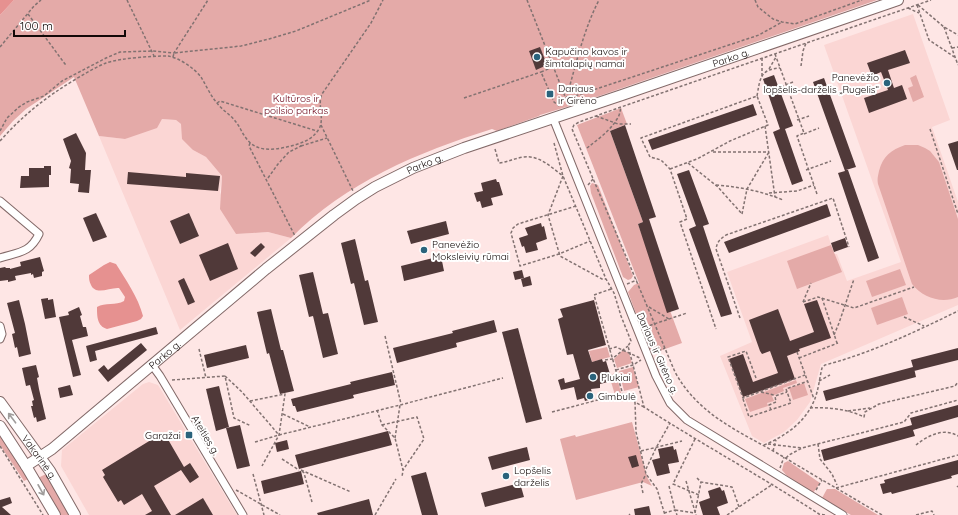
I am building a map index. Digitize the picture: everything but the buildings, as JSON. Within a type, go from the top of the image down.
[{"type":"main road","name":"Parko g.","points":[[26,466],[40,457],[266,269],[334,215],[356,199],[413,168],[464,148],[553,118],[572,108],[898,0]]},
{"type":"main road","name":"Vakarinė g.","points":[[0,402],[40,457],[75,515]]},
{"type":"main road","name":"Vakarinė g.","points":[[0,426],[55,515]]},
{"type":"street","name":"Dariaus ir Girėno g.","points":[[553,118],[664,394],[677,411],[687,420],[843,515]]},
{"type":"street","points":[[0,201],[39,234],[36,241],[27,250],[0,258]]},
{"type":"street","points":[[0,326],[2,334],[0,339]]},
{"type":"street","name":"Ateities g.","points":[[152,365],[243,515]]},
{"type":"path","points":[[0,47],[41,0]]},
{"type":"path","points":[[127,0],[153,51],[154,57]]},
{"type":"path","points":[[173,57],[174,53],[208,0]]},
{"type":"path","points":[[0,132],[7,118],[19,107],[27,102],[44,96],[62,81],[120,52],[153,51],[174,53],[241,46],[296,32],[371,0]]},
{"type":"path","points":[[267,179],[289,152],[311,138],[321,125],[322,114],[320,102],[322,94],[371,23],[383,0]]},
{"type":"path","points":[[527,0],[566,99],[572,108]]},
{"type":"path","points":[[566,99],[583,40],[593,11],[599,0]]},
{"type":"path","points":[[755,0],[758,7],[773,19],[795,24],[862,0]]},
{"type":"path","points":[[882,515],[786,458],[720,422],[702,407],[682,384],[665,348],[572,129],[574,125],[621,107],[762,58],[776,55],[806,43],[931,0]]},
{"type":"path","points":[[917,5],[929,40],[956,58]]},
{"type":"path","points":[[917,5],[944,27],[958,35]]},
{"type":"path","points":[[908,8],[920,14]]},
{"type":"path","points":[[28,14],[65,64],[68,65]]},
{"type":"path","points":[[566,99],[759,35],[782,22]]},
{"type":"path","points":[[944,27],[958,65]]},
{"type":"path","points":[[801,66],[806,43]]},
{"type":"path","points":[[952,48],[958,47]]},
{"type":"path","points":[[776,55],[798,120],[804,133],[796,137]]},
{"type":"path","points":[[762,76],[768,70],[776,55]]},
{"type":"path","points":[[0,141],[14,125],[32,109],[92,70],[115,61],[154,57],[173,57],[191,67],[200,75],[217,103],[236,121],[247,139],[262,148],[269,150],[279,149],[328,138]]},
{"type":"path","points":[[762,58],[762,76],[757,96],[768,124],[765,126],[775,197]]},
{"type":"path","points":[[464,98],[554,67]]},
{"type":"path","points":[[768,70],[780,68]]},
{"type":"path","points":[[541,72],[556,106],[561,107]]},
{"type":"path","points":[[781,87],[793,82]]},
{"type":"path","points":[[716,329],[680,222],[687,220],[670,169],[661,160],[650,157],[641,138],[757,96]]},
{"type":"path","points":[[217,103],[220,101],[317,131]]},
{"type":"path","points":[[565,107],[572,108]]},
{"type":"path","points":[[587,148],[603,135],[614,123],[618,118],[621,107]]},
{"type":"path","points":[[596,116],[618,124],[631,124]]},
{"type":"path","points":[[798,120],[809,116]]},
{"type":"path","points":[[321,125],[356,199]]},
{"type":"path","points":[[670,169],[698,159],[730,141],[765,126]]},
{"type":"path","points":[[796,137],[819,128]]},
{"type":"path","points":[[930,130],[958,214]]},
{"type":"path","points":[[796,137],[817,194]]},
{"type":"path","points":[[250,142],[250,146],[295,236]]},
{"type":"path","points":[[554,143],[563,176],[606,279],[614,293],[631,341],[628,346],[612,359],[605,360]]},
{"type":"path","points":[[495,149],[499,163],[508,162],[523,157],[535,157],[563,176]]},
{"type":"path","points":[[711,152],[769,152]]},
{"type":"path","points":[[688,163],[715,184],[742,214],[748,189],[769,152]]},
{"type":"path","points":[[807,170],[830,161]]},
{"type":"path","points":[[563,176],[548,215],[559,254],[560,256],[602,279],[606,279]]},
{"type":"path","points":[[715,184],[748,189],[783,200]]},
{"type":"path","points":[[766,194],[797,191],[814,185]]},
{"type":"path","points":[[740,318],[716,249],[720,239],[726,235],[834,198],[849,247]]},
{"type":"path","points":[[576,206],[518,224],[513,228],[511,233],[520,266],[559,254],[590,241]]},
{"type":"path","points":[[834,334],[840,323],[854,279]]},
{"type":"path","points":[[625,285],[637,280]]},
{"type":"path","points":[[811,284],[804,302],[818,297],[854,308],[914,287]]},
{"type":"path","points":[[612,289],[594,295],[623,395]]},
{"type":"path","points":[[799,358],[838,343],[822,298]]},
{"type":"path","points":[[648,306],[669,319]]},
{"type":"path","points":[[764,446],[795,428],[810,408],[818,392],[822,368],[825,365],[886,344],[958,311]]},
{"type":"path","points":[[642,328],[687,313]]},
{"type":"path","points":[[904,317],[925,326]]},
{"type":"path","points":[[385,336],[401,405],[395,438],[403,470],[402,477]]},
{"type":"path","points":[[628,346],[644,407]]},
{"type":"path","points":[[609,349],[616,347],[644,359],[633,365],[616,370]]},
{"type":"path","points":[[647,354],[651,354],[665,348]]},
{"type":"path","points":[[199,349],[206,378]]},
{"type":"path","points":[[756,378],[746,351],[728,358],[749,417],[791,403],[786,388],[808,381]]},
{"type":"path","points":[[797,352],[814,399]]},
{"type":"path","points":[[743,398],[806,375]]},
{"type":"path","points":[[819,381],[830,375]]},
{"type":"path","points":[[172,380],[225,376]]},
{"type":"path","points":[[225,376],[250,401],[279,435]]},
{"type":"path","points":[[225,376],[234,418],[251,426]]},
{"type":"path","points":[[255,442],[503,378]]},
{"type":"path","points":[[810,408],[824,407],[855,413],[864,417],[866,412],[879,404],[955,386],[958,382]]},
{"type":"path","points":[[761,392],[774,395]]},
{"type":"path","points":[[771,410],[769,405],[776,402],[775,396],[787,392]]},
{"type":"path","points":[[250,401],[285,394],[279,435],[262,466]]},
{"type":"path","points":[[552,412],[613,396],[623,395],[773,484],[819,514],[825,515]]},
{"type":"path","points":[[786,458],[802,448],[904,422],[911,413],[958,400]]},
{"type":"path","points":[[635,402],[636,432],[646,474],[657,489],[665,514],[675,510],[695,514]]},
{"type":"path","points":[[846,411],[872,408]]},
{"type":"path","points":[[377,410],[382,425],[395,438]]},
{"type":"path","points":[[283,414],[311,427]]},
{"type":"path","points":[[382,425],[417,417],[424,439],[403,470]]},
{"type":"path","points":[[645,470],[670,424]]},
{"type":"path","points":[[916,446],[924,439],[943,432],[954,433],[958,436]]},
{"type":"path","points":[[695,439],[673,484],[699,495]]},
{"type":"path","points":[[773,451],[776,440]]},
{"type":"path","points":[[641,452],[682,441]]},
{"type":"path","points":[[768,444],[802,448]]},
{"type":"path","points":[[818,444],[820,459],[832,474],[837,485]]},
{"type":"path","points":[[0,446],[43,515]]},
{"type":"path","points":[[836,488],[958,455]]},
{"type":"path","points":[[282,459],[299,470]]},
{"type":"path","points":[[312,502],[304,473],[301,470],[351,492]]},
{"type":"path","points":[[253,474],[264,515]]},
{"type":"path","points":[[642,493],[641,484],[646,474]]},
{"type":"path","points":[[697,478],[701,482],[732,486],[739,507]]},
{"type":"path","points":[[374,515],[396,479]]},
{"type":"path","points":[[686,481],[695,514]]},
{"type":"path","points":[[695,514],[701,482]]},
{"type":"path","points":[[727,515],[773,484]]},
{"type":"path","points":[[669,486],[677,515]]},
{"type":"path","points":[[232,488],[280,515]]},
{"type":"path","points":[[916,515],[932,511],[934,515]]},
{"type":"shaded area","points":[[0,0],[14,0],[0,15]]},
{"type":"shaded area","points":[[913,14],[950,120],[932,127],[958,202],[958,305],[821,364],[810,402],[797,420],[784,432],[764,443],[752,436],[720,356],[752,342],[727,272],[828,235],[834,254],[837,254],[847,281],[901,262],[824,45]]},
{"type":"shaded area","points":[[162,119],[176,120],[181,124],[193,150],[206,157],[222,176],[220,192],[236,234],[268,232],[291,238],[180,330],[99,136],[125,139]]},
{"type":"shaded area","points":[[110,262],[116,264],[128,282],[143,316],[137,321],[107,329],[99,323],[97,307],[124,301],[125,297],[119,288],[100,291],[96,290],[91,285],[89,275]]},
{"type":"shaded area","points":[[149,382],[158,385],[237,515],[89,515],[61,466],[62,450],[143,384]]},
{"type":"green space","name":"Kultūros ir poilsio parkas","points":[[14,0],[877,0],[497,131],[492,129],[437,148],[410,159],[359,185],[312,218],[291,238],[268,232],[236,234],[220,209],[222,176],[206,157],[193,150],[182,139],[181,124],[176,120],[162,119],[157,128],[125,139],[99,136],[74,77],[26,109],[0,136],[0,15]]},
{"type":"green space","points":[[916,75],[924,97],[913,102],[908,88],[913,86],[910,78]]},
{"type":"green space","points":[[621,108],[627,124],[610,131],[643,222],[638,224],[682,343],[651,354],[628,292],[634,285],[639,283],[577,125]]},
{"type":"green space","points":[[905,145],[918,145],[925,148],[930,151],[939,162],[958,219],[958,297],[952,299],[939,300],[927,296],[916,289],[912,284],[878,184],[879,171],[885,158],[892,151]]},
{"type":"green space","points":[[592,183],[598,185],[633,276],[631,279],[628,280],[623,277],[591,193],[590,186]]},
{"type":"green space","points":[[831,245],[842,272],[797,289],[787,261]]},
{"type":"green space","points":[[900,269],[906,285],[872,297],[866,281]]},
{"type":"green space","points":[[902,297],[908,314],[877,325],[871,308]]},
{"type":"green space","points":[[607,347],[610,357],[592,362],[589,351]]},
{"type":"green space","points":[[623,350],[629,353],[632,363],[617,368],[614,359]]},
{"type":"green space","points":[[633,367],[639,387],[624,391],[619,371]]},
{"type":"green space","points":[[616,373],[621,393],[615,395],[609,375]]},
{"type":"green space","points":[[796,380],[797,383],[783,388],[784,391],[772,396],[774,401],[767,403],[768,406],[750,412],[745,399]]},
{"type":"green space","points":[[804,383],[808,395],[793,400],[789,388]]},
{"type":"green space","points":[[632,422],[647,477],[652,486],[643,482],[576,500],[560,439],[575,435],[576,437]]},
{"type":"green space","points":[[0,434],[28,479],[24,481],[0,445]]},
{"type":"green space","points":[[788,461],[820,483],[813,493],[787,476],[782,470],[784,463]]},
{"type":"green space","points":[[46,474],[70,515],[59,515],[38,478]]},
{"type":"green space","points":[[827,489],[835,489],[878,515],[851,515],[822,498]]},
{"type":"place","name":"Kapučino kavos ir šimtalapių namai","points":[[537,57]]},
{"type":"place","name":"Panevėžio lopšelis-darželis „Rugelis“","points":[[887,83]]},
{"type":"place","name":"Dariaus ir Girėno","points":[[550,94]]},
{"type":"place","name":"Panevėžio Moksleivių rūmai","points":[[424,250]]},
{"type":"place","name":"Plukiai","points":[[593,377]]},
{"type":"place","name":"Gimbulė","points":[[590,396]]},
{"type":"place","name":"Garažai","points":[[189,435]]},
{"type":"place","name":"Lopšelis darželis","points":[[506,476]]}]
